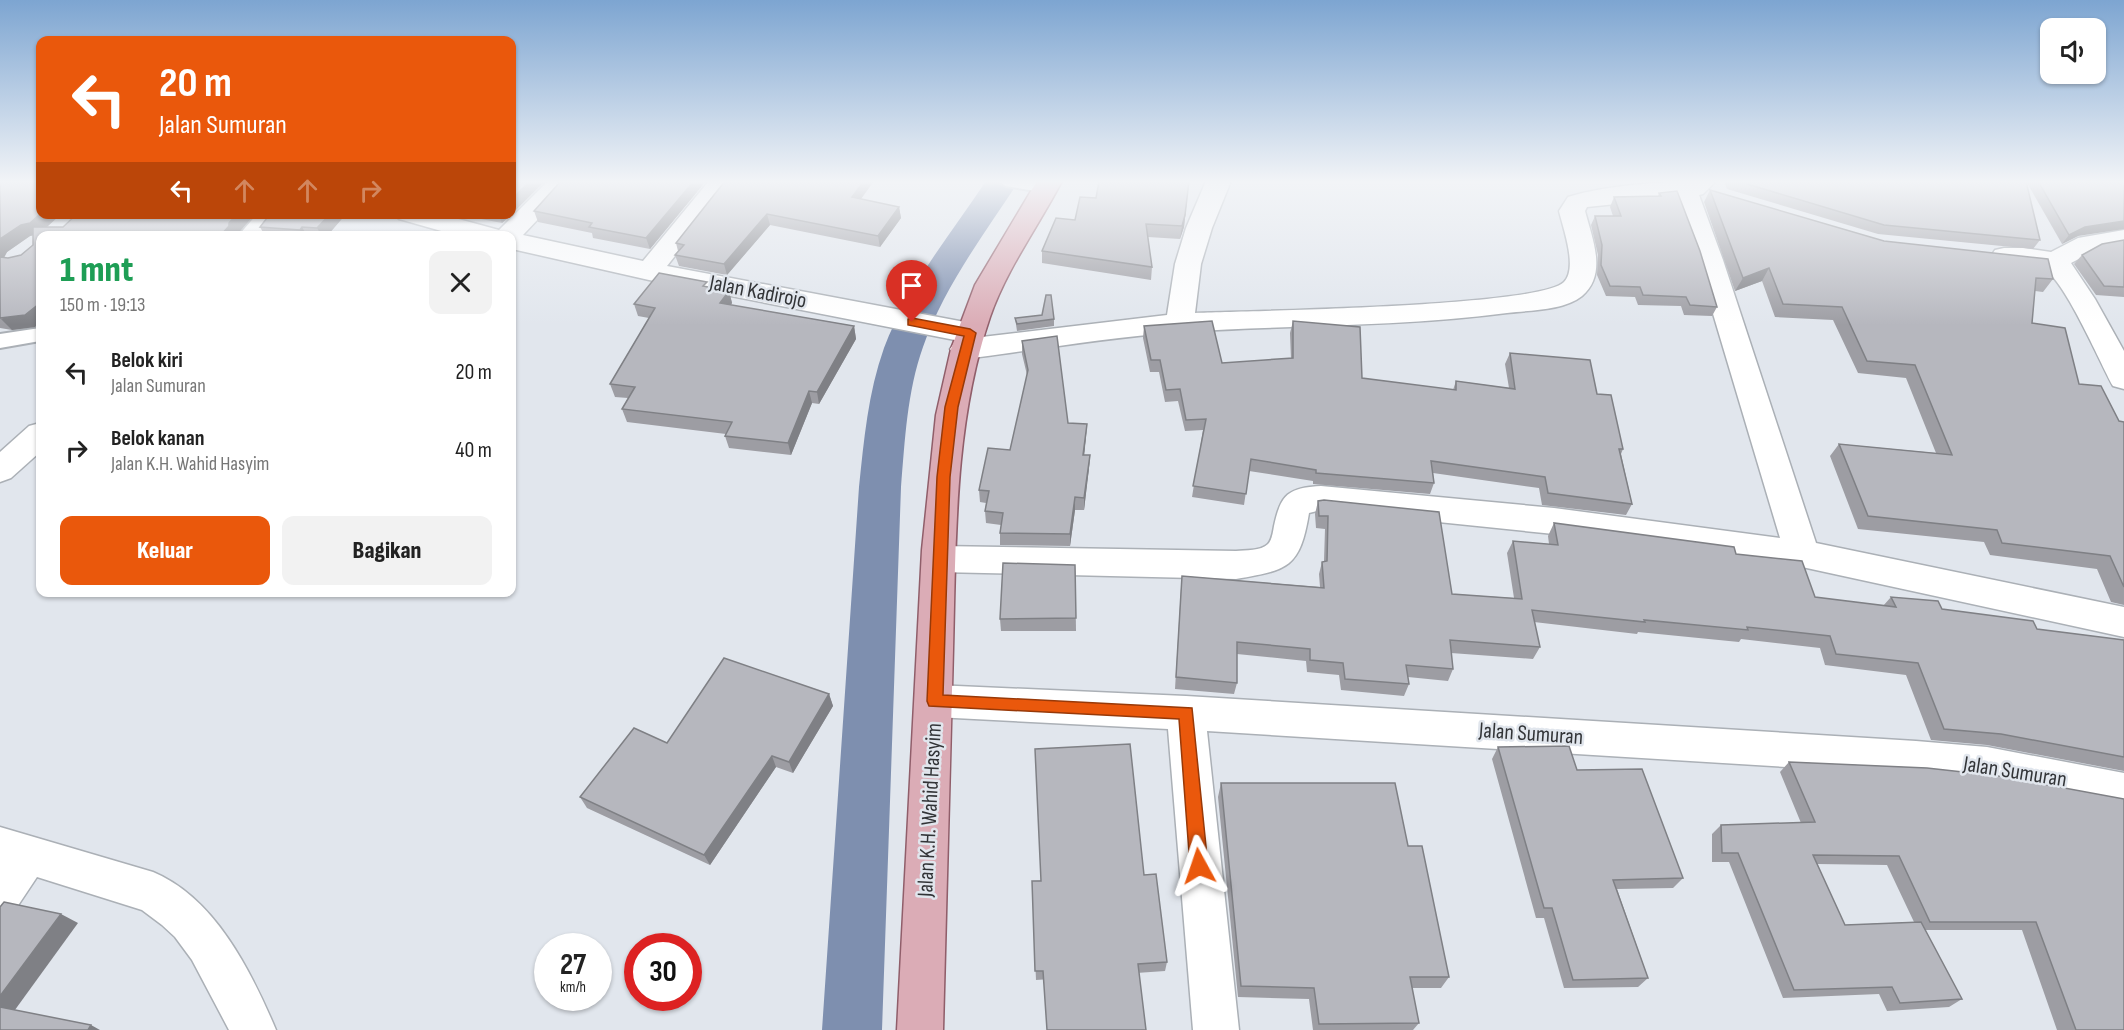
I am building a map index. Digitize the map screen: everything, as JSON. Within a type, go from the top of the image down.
[{"type":"main road","name":"Jalan K.H. Wahid Hasyim","points":[[920,1030],[943,477],[950,418],[966,338],[990,283],[1018,229]]},
{"type":"street","points":[[649,271],[683,229]]},
{"type":"street","points":[[1180,323],[1188,264],[1199,229]]},
{"type":"street","name":"Jalan Kadirojo","points":[[516,242],[649,271],[912,322],[966,338],[1180,323],[1464,310],[1558,296],[1574,289],[1580,279],[1583,266],[1576,229]]},
{"type":"street","points":[[1703,229],[1710,260],[1802,554]]},
{"type":"street","points":[[1981,254],[2054,262],[2087,244],[2124,238]]},
{"type":"street","points":[[2054,262],[2074,285],[2124,379]]},
{"type":"street","points":[[0,470],[36,438]]},
{"type":"street","points":[[939,559],[1236,566],[1272,559],[1282,553],[1286,545],[1294,507],[1305,499],[1321,498],[1554,521],[1802,554],[2124,622]]},
{"type":"street","name":"Jalan Sumuran","points":[[935,701],[1186,713],[1916,758],[1987,765],[2124,791]]},
{"type":"street","points":[[1186,713],[1216,1030]]},
{"type":"street","points":[[0,896],[14,850],[153,893],[191,922],[254,1030]]},
{"type":"lane","points":[[0,341],[36,336]]},
{"type":"building","points":[[0,229],[15,229],[0,239]]},
{"type":"building","points":[[33,229],[226,229],[224,231],[36,231],[36,306],[25,315],[0,318],[0,257],[21,255],[33,245]]},
{"type":"building","points":[[600,229],[654,229],[646,238]]},
{"type":"building","points":[[687,229],[754,229],[724,264],[675,255],[684,245],[676,243]]},
{"type":"building","points":[[843,229],[883,229],[878,236]]},
{"type":"building","points":[[1051,229],[1147,229],[1152,267],[1042,251]]},
{"type":"building","points":[[1598,229],[1692,229],[1717,307],[1690,305],[1686,297],[1643,295],[1640,287],[1610,286],[1601,265],[1602,245]]},
{"type":"building","points":[[1725,229],[1843,229],[1884,241],[2048,259],[2053,279],[2036,278],[2032,323],[2065,328],[2079,384],[2101,386],[2119,421],[2124,422],[2124,587],[2110,556],[2002,543],[1997,530],[1868,516],[1839,444],[1952,455],[1915,365],[1867,361],[1842,307],[1783,304],[1769,268],[1743,278]]},
{"type":"building","points":[[1926,229],[2037,229],[2040,240]]},
{"type":"building","points":[[2066,229],[2081,229],[2069,235]]},
{"type":"building","points":[[2124,240],[2124,287],[2104,286],[2082,255],[2102,244]]},
{"type":"building","points":[[659,273],[707,282],[703,286],[729,291],[720,303],[854,326],[817,392],[809,391],[788,443],[725,436],[732,422],[622,409],[635,387],[610,384],[655,308],[634,304]]},
{"type":"building","points":[[1046,295],[1051,295],[1054,319],[1017,324],[1015,318],[1042,315]]},
{"type":"building","points":[[1212,321],[1222,363],[1293,358],[1293,321],[1360,327],[1362,378],[1456,390],[1456,381],[1515,389],[1510,353],[1590,360],[1597,394],[1611,395],[1623,449],[1619,449],[1632,504],[1548,493],[1545,477],[1431,461],[1434,483],[1316,473],[1316,470],[1251,459],[1246,494],[1193,486],[1206,419],[1186,420],[1180,389],[1166,390],[1160,360],[1151,360],[1144,326]]},
{"type":"building","points":[[1057,336],[1068,423],[1087,424],[1083,455],[1090,455],[1084,498],[1075,497],[1070,534],[1000,533],[1003,513],[985,511],[989,491],[979,490],[988,448],[1010,450],[1028,370],[1022,341]]},
{"type":"building","points":[[1318,501],[1439,512],[1452,594],[1522,599],[1513,541],[1558,545],[1554,523],[1734,547],[1736,554],[1802,561],[1815,597],[1896,607],[1891,597],[1938,601],[1942,609],[2033,621],[2037,629],[2124,640],[2124,757],[2001,734],[1944,729],[1918,663],[1836,654],[1830,636],[1747,627],[1748,630],[1532,610],[1540,647],[1450,640],[1453,669],[1406,665],[1409,684],[1345,679],[1343,663],[1310,660],[1310,649],[1237,642],[1237,683],[1176,677],[1182,576],[1324,588],[1322,562],[1327,561],[1328,516],[1319,516]]},
{"type":"building","points":[[1003,563],[1075,565],[1076,618],[1000,619]]},
{"type":"building","points":[[724,658],[829,694],[789,762],[772,756],[704,855],[580,797],[634,728],[667,743]]},
{"type":"building","points":[[1130,744],[1144,875],[1156,874],[1167,962],[1138,964],[1146,1030],[1047,1030],[1043,971],[1035,971],[1032,881],[1041,881],[1035,749]]},
{"type":"building","points":[[1569,746],[1577,770],[1642,769],[1683,878],[1613,880],[1648,978],[1573,980],[1552,908],[1544,908],[1498,747]]},
{"type":"building","points":[[1789,762],[1927,768],[1999,776],[2124,799],[2124,1030],[2076,1030],[2036,922],[1930,922],[1899,856],[1813,855],[1845,925],[1921,922],[1962,999],[1900,1003],[1892,987],[1794,990],[1738,853],[1722,853],[1721,825],[1815,822]]},
{"type":"building","points":[[1221,783],[1395,783],[1408,846],[1422,846],[1449,977],[1410,977],[1419,1023],[1319,1024],[1314,988],[1241,986]]},
{"type":"building","points":[[4,902],[61,914],[0,996],[0,907]]},
{"type":"building","points":[[0,1007],[91,1025],[88,1030],[0,1030]]},
{"type":"waterway","points":[[852,1030],[880,487],[891,398],[904,347],[913,325],[936,282],[971,229]]},
{"type":"route","points":[[912,322],[970,333],[951,407],[943,477],[935,701],[1186,713],[1199,866]]}]
